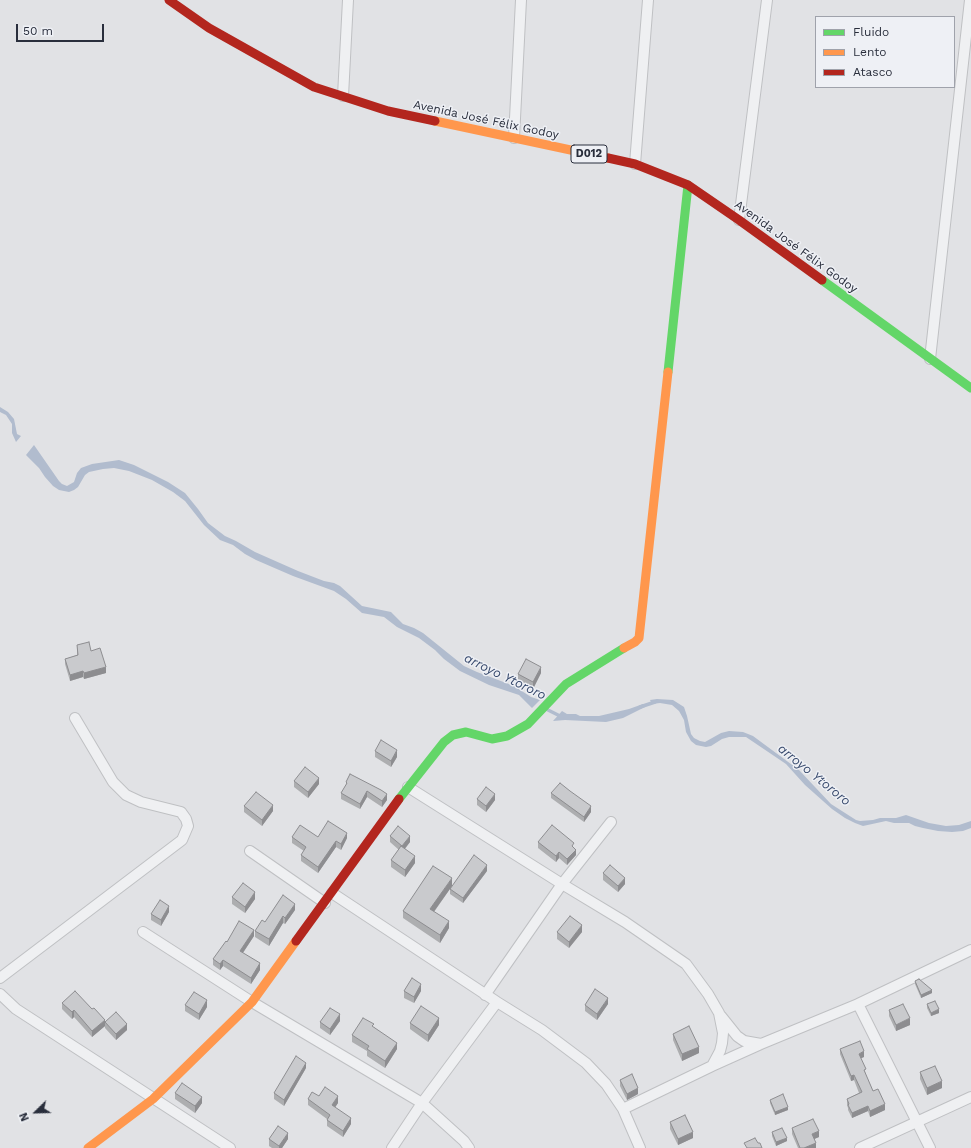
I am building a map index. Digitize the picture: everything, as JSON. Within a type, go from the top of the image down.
[{"type":"street","name":"Avenida José Félix Godoy","points":[[169,0],[209,28],[314,87],[388,111],[635,164],[688,185],[739,220],[971,388]]},
{"type":"street","points":[[343,96],[348,0]]},
{"type":"street","points":[[514,138],[521,0]]},
{"type":"street","points":[[635,164],[648,0]]},
{"type":"street","points":[[739,220],[767,0]]},
{"type":"street","points":[[930,359],[970,0]]},
{"type":"street","points":[[88,1148],[153,1099],[252,1002],[408,787],[444,742],[453,735],[466,732],[492,739],[507,736],[528,724],[566,684],[635,642],[639,638],[688,185]]},
{"type":"street","points":[[0,978],[182,840],[188,826],[186,819],[181,812],[141,802],[126,795],[113,782],[75,718]]},
{"type":"street","points":[[408,787],[625,922],[686,964],[708,994],[719,1013],[737,1036],[744,1040],[761,1044]]},
{"type":"street","points":[[485,995],[562,884],[611,822]]},
{"type":"street","points":[[250,851],[325,902]]},
{"type":"street","points":[[332,892],[485,995],[542,1030],[586,1062],[606,1084],[623,1109],[640,1148]]},
{"type":"street","points":[[143,932],[252,1002],[422,1103],[464,1141],[469,1148]]},
{"type":"street","points":[[623,1109],[761,1044],[858,1004],[971,950]]},
{"type":"street","points":[[0,994],[16,1009],[230,1148]]},
{"type":"street","points":[[392,1148],[422,1103],[497,1002]]},
{"type":"street","points":[[858,1004],[930,1148]]},
{"type":"street","points":[[712,1066],[720,1051],[722,1043],[723,1033],[719,1013]]},
{"type":"street","points":[[860,1148],[971,1097]]},
{"type":"water","points":[[0,407],[8,412],[14,419],[17,434],[21,436],[16,442],[12,433],[12,424],[6,415],[0,412]]},
{"type":"water","points":[[34,445],[59,481],[67,486],[74,482],[77,473],[81,468],[92,464],[119,460],[134,465],[168,482],[185,493],[208,523],[225,536],[255,552],[298,571],[340,586],[362,606],[391,612],[403,624],[423,633],[464,666],[514,686],[531,697],[540,700],[532,708],[519,695],[489,685],[460,671],[419,638],[397,627],[384,617],[362,613],[334,591],[293,576],[256,560],[233,545],[220,540],[204,525],[185,501],[152,480],[129,471],[114,468],[103,469],[89,472],[74,490],[69,492],[59,490],[53,486],[39,468],[26,455]]},
{"type":"water","points":[[650,700],[673,700],[684,707],[691,734],[694,738],[700,741],[705,742],[721,733],[729,731],[743,732],[753,736],[799,770],[831,804],[856,820],[896,818],[906,815],[929,823],[946,826],[959,825],[971,821],[971,828],[963,831],[952,832],[923,828],[909,823],[894,823],[886,821],[863,826],[855,823],[832,809],[805,785],[786,764],[746,737],[729,737],[706,747],[696,745],[691,741],[686,732],[684,720],[679,711],[672,705],[660,703],[652,704]]},
{"type":"water","points":[[643,704],[645,707],[623,718],[606,722],[565,720],[553,721],[562,711],[567,714],[576,714],[580,716],[599,716]]},
{"type":"building","points":[[89,642],[91,651],[100,648],[106,667],[70,675],[65,659],[78,655],[77,645]]},
{"type":"building","points":[[526,659],[541,667],[533,682],[518,674]]},
{"type":"building","points":[[381,740],[397,750],[391,761],[375,751]]},
{"type":"building","points":[[305,767],[319,778],[308,792],[294,781]]},
{"type":"building","points":[[350,774],[387,794],[382,801],[367,791],[360,804],[341,793]]},
{"type":"building","points":[[560,783],[591,806],[584,817],[551,793]]},
{"type":"building","points":[[486,787],[495,794],[486,806],[477,799]]},
{"type":"building","points":[[256,792],[273,805],[262,820],[244,806]]},
{"type":"building","points":[[328,821],[347,833],[341,844],[336,841],[318,867],[301,855],[306,847],[292,837],[300,825],[318,837]]},
{"type":"building","points":[[552,825],[574,843],[572,846],[576,850],[567,859],[559,852],[556,856],[538,842]]},
{"type":"building","points":[[398,826],[410,836],[402,846],[390,836]]},
{"type":"building","points":[[401,846],[415,856],[405,870],[391,860]]},
{"type":"building","points":[[474,855],[487,865],[463,898],[450,889]]},
{"type":"building","points":[[610,865],[625,878],[618,886],[603,873]]},
{"type":"building","points":[[433,866],[452,878],[430,909],[449,921],[440,935],[403,911]]},
{"type":"building","points":[[243,883],[255,892],[245,907],[232,897]]},
{"type":"building","points":[[283,895],[295,904],[285,918],[283,916],[269,939],[255,931],[262,920],[265,922]]},
{"type":"building","points":[[160,900],[169,906],[161,920],[151,914]]},
{"type":"building","points":[[570,916],[582,925],[569,942],[557,932]]},
{"type":"building","points":[[239,921],[254,930],[240,951],[260,963],[251,978],[223,960],[220,964],[213,959],[226,941],[227,942]]},
{"type":"building","points":[[412,978],[421,984],[414,997],[404,991]]},
{"type":"building","points":[[919,979],[932,990],[921,995],[915,981]]},
{"type":"building","points":[[595,989],[608,998],[597,1014],[585,1005]]},
{"type":"building","points":[[75,991],[105,1020],[92,1031],[74,1010],[72,1012],[62,1003]]},
{"type":"building","points":[[194,992],[207,1000],[199,1014],[185,1005]]},
{"type":"building","points":[[935,1001],[939,1009],[931,1013],[927,1004]]},
{"type":"building","points":[[903,1004],[910,1018],[896,1025],[889,1010]]},
{"type":"building","points":[[421,1006],[439,1018],[428,1035],[410,1023]]},
{"type":"building","points":[[330,1008],[340,1014],[330,1029],[320,1022]]},
{"type":"building","points":[[116,1012],[127,1024],[116,1034],[105,1022]]},
{"type":"building","points":[[363,1018],[374,1024],[372,1026],[397,1043],[385,1061],[367,1049],[369,1046],[352,1035]]},
{"type":"building","points":[[689,1026],[699,1047],[682,1054],[673,1034]]},
{"type":"building","points":[[860,1041],[864,1051],[859,1054],[866,1069],[864,1070],[873,1091],[878,1089],[885,1104],[870,1111],[868,1106],[852,1113],[847,1099],[862,1092],[854,1075],[851,1076],[840,1049]]},
{"type":"building","points":[[296,1056],[306,1063],[284,1100],[274,1093]]},
{"type":"building","points":[[935,1066],[942,1081],[927,1088],[920,1072]]},
{"type":"building","points":[[632,1074],[638,1088],[627,1094],[620,1080]]},
{"type":"building","points":[[182,1083],[202,1097],[195,1106],[175,1093]]},
{"type":"building","points":[[325,1087],[338,1096],[332,1105],[351,1118],[343,1131],[327,1120],[330,1115],[308,1099],[312,1092],[319,1096]]},
{"type":"building","points":[[783,1094],[788,1107],[775,1112],[770,1100]]},
{"type":"building","points":[[685,1115],[693,1132],[678,1139],[670,1122]]},
{"type":"building","points":[[813,1119],[819,1131],[812,1134],[816,1143],[800,1148],[792,1128]]},
{"type":"building","points":[[278,1126],[288,1133],[279,1146],[269,1139]]},
{"type":"building","points":[[782,1128],[787,1138],[776,1142],[772,1132]]},
{"type":"building","points":[[755,1138],[758,1143],[760,1143],[762,1148],[747,1148],[744,1143]]},
{"type":"waterway","name":"arroyo Ytororo","points":[[640,707],[655,702]]},
{"type":"waterway","name":"arroyo Ytororo","points":[[546,709],[562,717]]},
{"type":"traffic: fast","points":[[668,372],[688,185]]},
{"type":"traffic: fast","points":[[822,280],[971,388]]},
{"type":"traffic: fast","points":[[399,799],[444,742],[453,735],[466,732],[492,739],[507,736],[528,724],[566,684],[624,648]]},
{"type":"traffic: slow","points":[[435,121],[608,158]]},
{"type":"traffic: slow","points":[[624,648],[639,638],[668,372]]},
{"type":"traffic: slow","points":[[88,1148],[153,1099],[252,1002],[296,941]]},
{"type":"traffic: jam","points":[[169,0],[209,28],[314,87],[388,111],[435,121]]},
{"type":"traffic: jam","points":[[608,158],[635,164],[688,185],[822,280]]},
{"type":"traffic: jam","points":[[296,941],[399,799]]}]
